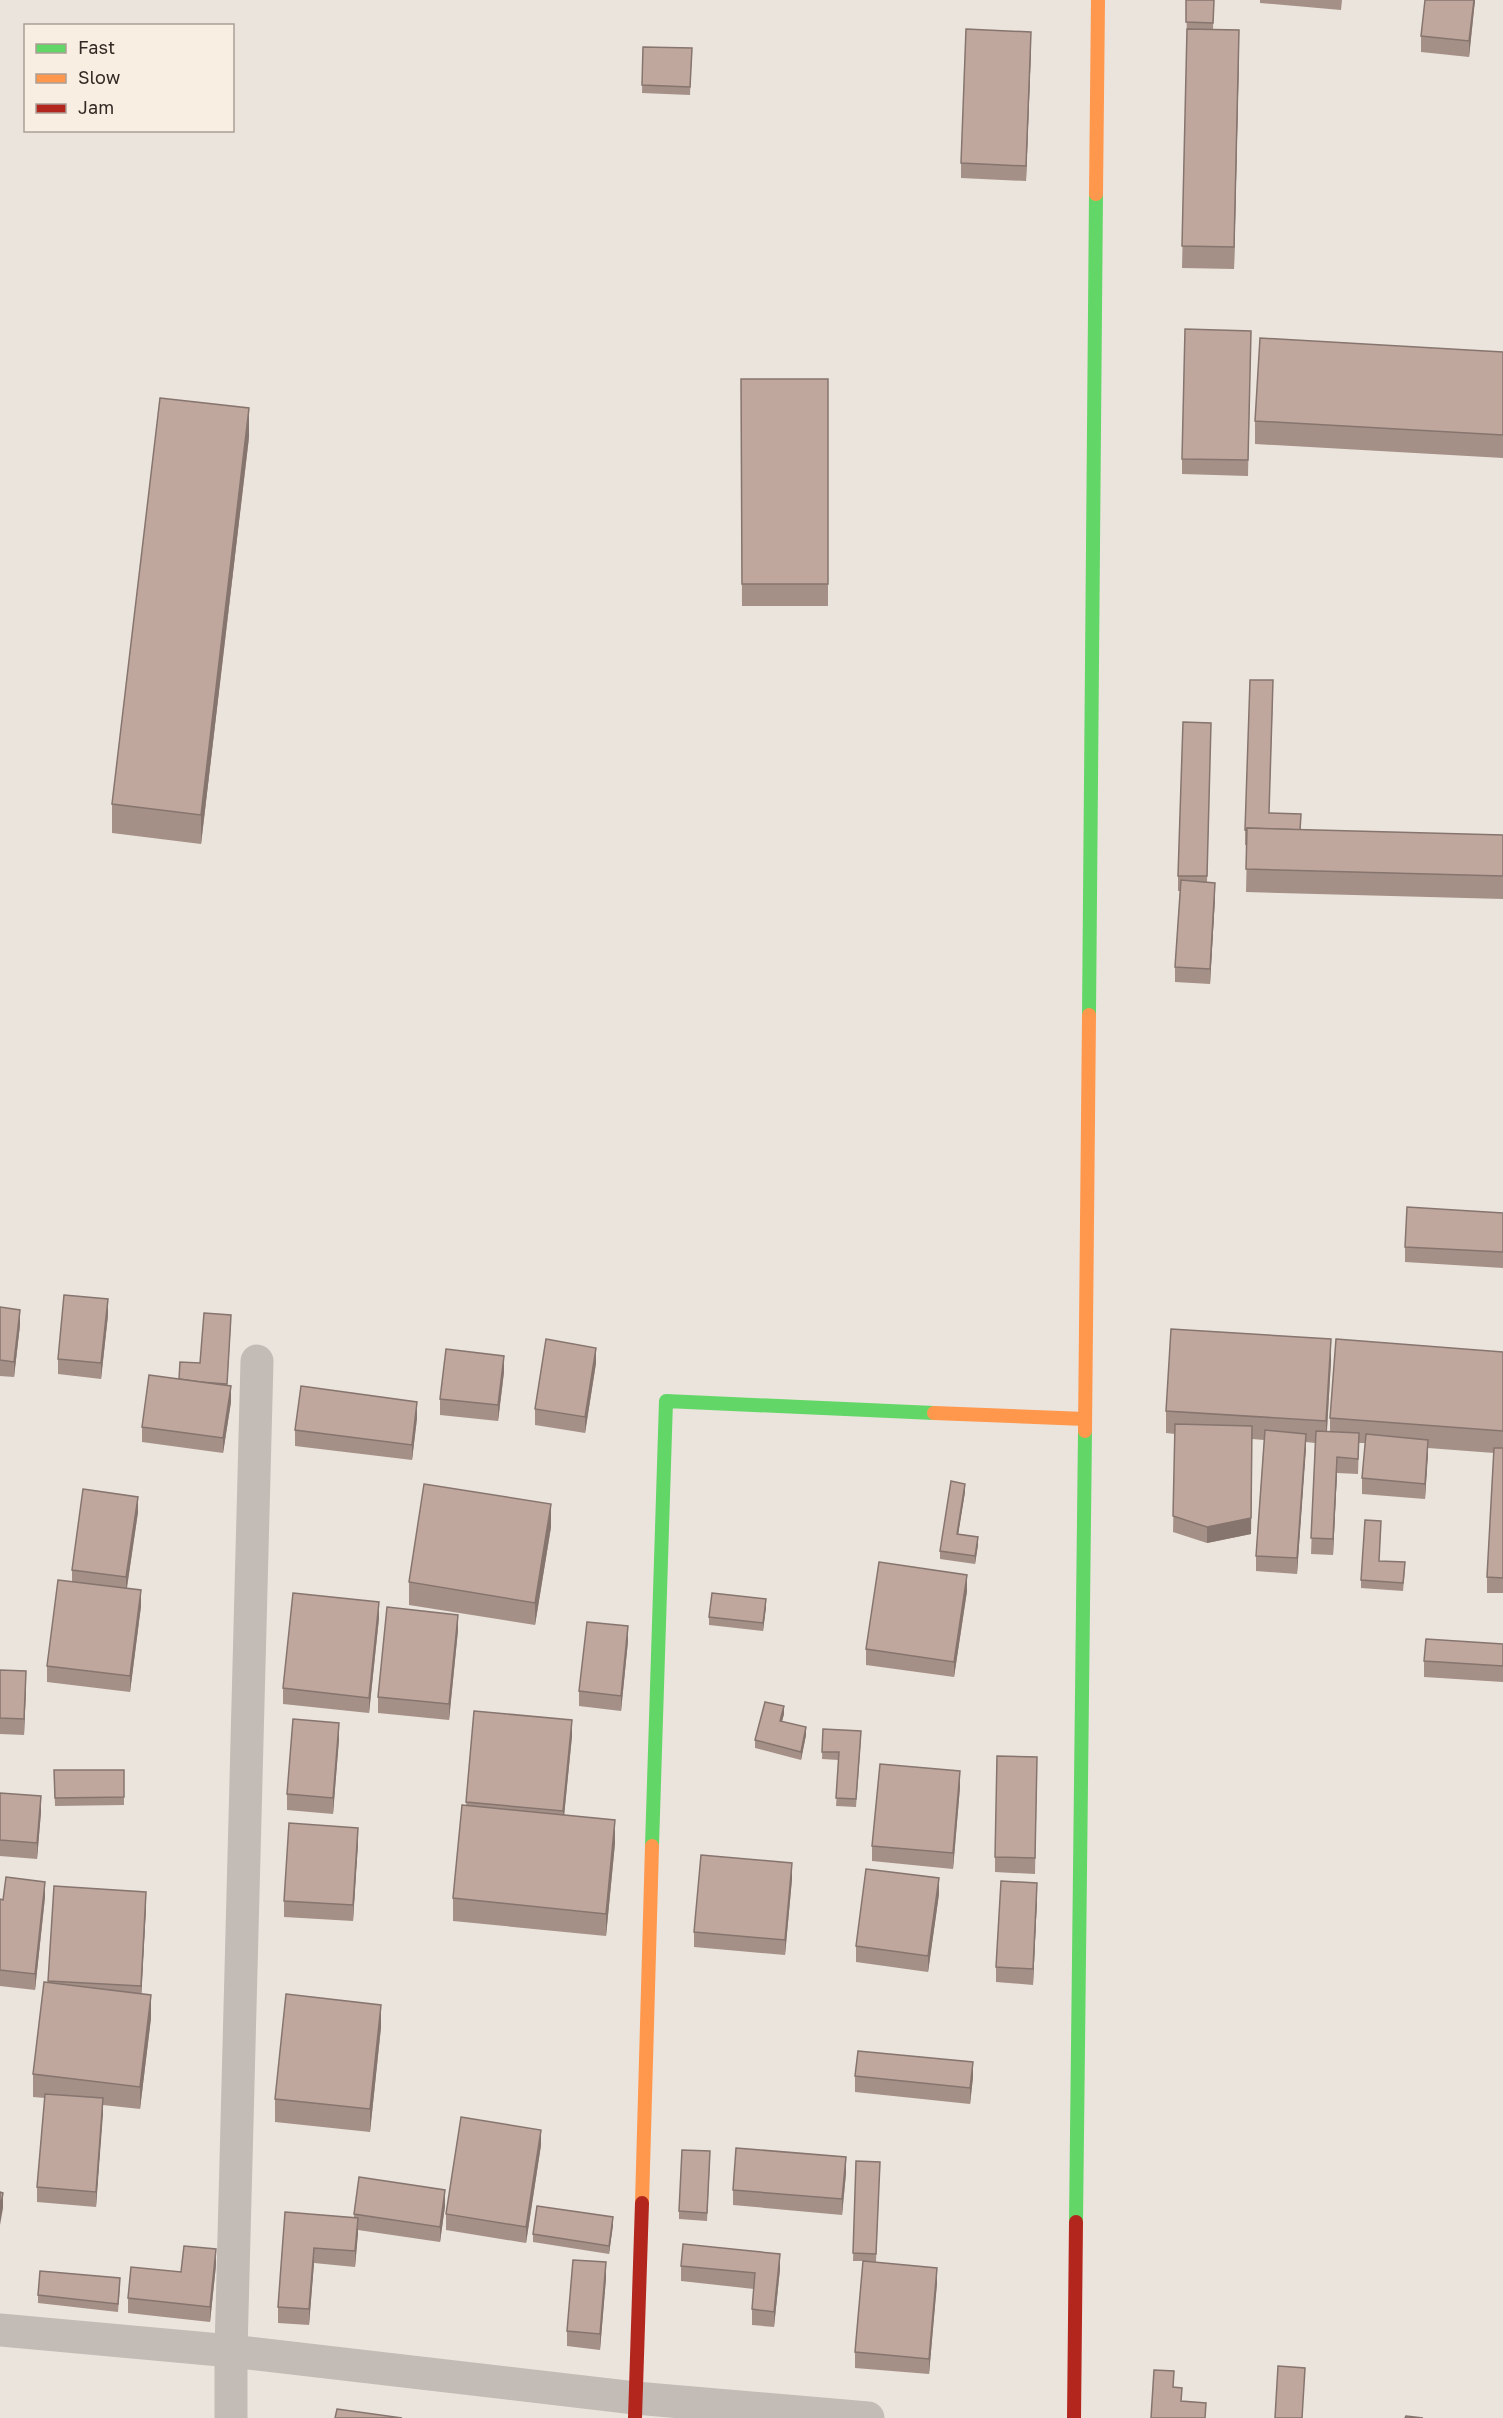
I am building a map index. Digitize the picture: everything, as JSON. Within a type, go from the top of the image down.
[{"type":"street","points":[[1074,2418],[1098,0]]},
{"type":"street","points":[[231,2418],[257,1361]]},
{"type":"street","points":[[635,2408],[666,1401],[1085,1419]]},
{"type":"street","points":[[0,2330],[231,2350],[635,2408],[868,2418]]},
{"type":"building","points":[[1186,0],[1214,0],[1213,23],[1186,22]]},
{"type":"building","points":[[1425,0],[1474,0],[1469,41],[1421,36]]},
{"type":"building","points":[[966,29],[1031,32],[1026,166],[961,163]]},
{"type":"building","points":[[1187,29],[1239,30],[1234,247],[1182,246]]},
{"type":"building","points":[[643,47],[692,48],[690,87],[642,85]]},
{"type":"building","points":[[1185,329],[1251,331],[1248,460],[1182,459]]},
{"type":"building","points":[[1260,338],[1503,352],[1503,435],[1255,421]]},
{"type":"building","points":[[741,379],[828,379],[828,584],[742,584]]},
{"type":"building","points":[[160,398],[249,408],[201,815],[112,804]]},
{"type":"building","points":[[1250,680],[1273,680],[1269,813],[1301,814],[1300,830],[1247,828],[1245,830]]},
{"type":"building","points":[[1183,722],[1211,723],[1207,876],[1178,876]]},
{"type":"building","points":[[1247,828],[1503,835],[1503,876],[1246,869]]},
{"type":"building","points":[[1181,880],[1215,883],[1210,969],[1175,967]]},
{"type":"building","points":[[1407,1207],[1503,1213],[1503,1252],[1405,1247]]},
{"type":"building","points":[[64,1295],[108,1299],[101,1363],[58,1359]]},
{"type":"building","points":[[0,1307],[20,1310],[14,1362],[0,1360]]},
{"type":"building","points":[[204,1313],[231,1315],[227,1384],[179,1379],[180,1362],[200,1363]]},
{"type":"building","points":[[1171,1329],[1331,1339],[1326,1421],[1166,1411]]},
{"type":"building","points":[[546,1339],[596,1348],[585,1417],[535,1409]]},
{"type":"building","points":[[1336,1339],[1503,1352],[1503,1431],[1330,1418]]},
{"type":"building","points":[[446,1349],[504,1356],[498,1405],[440,1399]]},
{"type":"building","points":[[149,1375],[231,1386],[223,1438],[142,1427]]},
{"type":"building","points":[[301,1386],[417,1402],[412,1445],[295,1430]]},
{"type":"building","points":[[1175,1424],[1252,1426],[1251,1518],[1207,1527],[1173,1516]]},
{"type":"building","points":[[1265,1430],[1306,1434],[1297,1558],[1256,1556]]},
{"type":"building","points":[[1316,1431],[1359,1433],[1358,1459],[1337,1457],[1333,1539],[1311,1538]]},
{"type":"building","points":[[1366,1434],[1428,1440],[1425,1484],[1362,1478]]},
{"type":"building","points":[[1494,1448],[1503,1448],[1503,1578],[1487,1577]]},
{"type":"building","points":[[951,1481],[965,1484],[957,1534],[978,1537],[975,1556],[940,1551]]},
{"type":"building","points":[[424,1484],[551,1504],[535,1603],[409,1582]]},
{"type":"building","points":[[83,1489],[138,1497],[126,1577],[72,1570]]},
{"type":"building","points":[[1365,1520],[1381,1521],[1379,1561],[1405,1562],[1403,1583],[1361,1580]]},
{"type":"building","points":[[879,1562],[967,1575],[954,1662],[866,1649]]},
{"type":"building","points":[[58,1580],[141,1590],[130,1676],[47,1666]]},
{"type":"building","points":[[293,1593],[379,1602],[369,1698],[283,1688]]},
{"type":"building","points":[[712,1593],[766,1599],[763,1623],[709,1617]]},
{"type":"building","points":[[387,1607],[458,1615],[449,1704],[378,1697]]},
{"type":"building","points":[[587,1622],[628,1626],[621,1696],[579,1691]]},
{"type":"building","points":[[1426,1639],[1503,1644],[1503,1666],[1424,1661]]},
{"type":"building","points":[[0,1670],[26,1671],[24,1719],[0,1718]]},
{"type":"building","points":[[765,1702],[784,1706],[780,1721],[806,1727],[801,1752],[755,1740]]},
{"type":"building","points":[[474,1711],[572,1720],[563,1811],[466,1802]]},
{"type":"building","points":[[293,1719],[339,1723],[333,1798],[287,1794]]},
{"type":"building","points":[[823,1729],[861,1731],[856,1799],[836,1798],[839,1752],[822,1752]]},
{"type":"building","points":[[997,1756],[1037,1757],[1035,1858],[995,1857]]},
{"type":"building","points":[[880,1764],[960,1771],[953,1853],[872,1846]]},
{"type":"building","points":[[54,1770],[124,1770],[124,1797],[55,1798]]},
{"type":"building","points":[[0,1793],[41,1796],[37,1843],[0,1840]]},
{"type":"building","points":[[462,1805],[615,1820],[606,1914],[453,1898]]},
{"type":"building","points":[[289,1823],[358,1828],[353,1905],[284,1901]]},
{"type":"building","points":[[701,1855],[792,1863],[785,1940],[694,1932]]},
{"type":"building","points":[[866,1869],[939,1878],[928,1956],[856,1946]]},
{"type":"building","points":[[6,1877],[45,1882],[35,1974],[0,1970],[0,1899],[3,1900]]},
{"type":"building","points":[[1001,1881],[1037,1883],[1033,1969],[996,1967]]},
{"type":"building","points":[[54,1886],[146,1892],[141,1986],[48,1981]]},
{"type":"building","points":[[44,1982],[151,1995],[140,2087],[33,2074]]},
{"type":"building","points":[[286,1994],[381,2005],[370,2109],[275,2099]]},
{"type":"building","points":[[858,2051],[973,2062],[970,2088],[855,2076]]},
{"type":"building","points":[[45,2094],[103,2098],[96,2192],[37,2187]]},
{"type":"building","points":[[461,2117],[541,2130],[526,2227],[446,2214]]},
{"type":"building","points":[[736,2148],[846,2157],[842,2199],[733,2190]]},
{"type":"building","points":[[682,2150],[710,2151],[707,2213],[679,2211]]},
{"type":"building","points":[[856,2161],[880,2162],[876,2254],[853,2253]]},
{"type":"building","points":[[359,2177],[445,2190],[440,2227],[354,2214]]},
{"type":"building","points":[[0,2192],[3,2193],[0,2209]]},
{"type":"building","points":[[537,2206],[613,2217],[609,2246],[533,2234]]},
{"type":"building","points":[[285,2212],[358,2218],[355,2251],[314,2248],[309,2309],[278,2307]]},
{"type":"building","points":[[683,2244],[780,2254],[774,2312],[752,2309],[755,2273],[681,2266]]},
{"type":"building","points":[[184,2246],[216,2249],[210,2307],[128,2298],[131,2267],[181,2272]]},
{"type":"building","points":[[573,2260],[606,2262],[600,2334],[567,2331]]},
{"type":"building","points":[[863,2261],[937,2268],[929,2359],[855,2352]]},
{"type":"building","points":[[40,2271],[120,2278],[118,2304],[38,2295]]},
{"type":"building","points":[[1278,2366],[1305,2368],[1302,2418],[1275,2418]]},
{"type":"building","points":[[1154,2370],[1174,2371],[1173,2387],[1182,2388],[1181,2401],[1206,2403],[1205,2418],[1151,2418]]},
{"type":"building","points":[[337,2409],[402,2418],[335,2418]]},
{"type":"traffic: fast","points":[[1089,1015],[1096,194]]},
{"type":"traffic: fast","points":[[652,1846],[666,1401],[934,1413]]},
{"type":"traffic: fast","points":[[1076,2222],[1085,1431]]},
{"type":"traffic: slow","points":[[1096,194],[1098,0]]},
{"type":"traffic: slow","points":[[1085,1431],[1089,1015]]},
{"type":"traffic: slow","points":[[934,1413],[1085,1419]]},
{"type":"traffic: slow","points":[[642,2203],[652,1846]]},
{"type":"traffic: jam","points":[[635,2418],[642,2203]]},
{"type":"traffic: jam","points":[[1074,2418],[1076,2222]]}]
